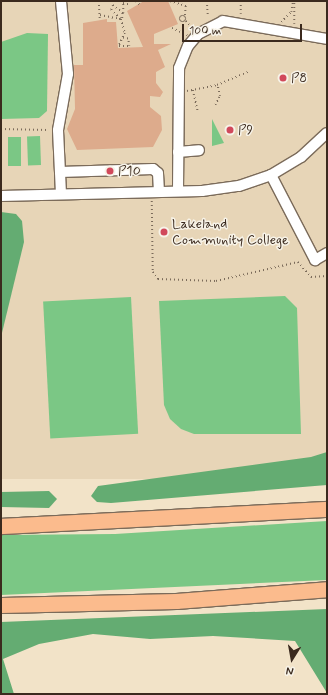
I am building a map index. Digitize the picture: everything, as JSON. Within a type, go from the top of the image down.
[{"type":"highway","points":[[271,514],[327,503]]},
{"type":"highway","points":[[1,526],[271,514],[327,509]]},
{"type":"highway","points":[[1,605],[176,601],[327,589]]},
{"type":"lane","points":[[61,194],[63,171],[58,130],[68,74],[62,1]]},
{"type":"lane","points":[[178,192],[177,91],[179,68],[188,46],[208,27],[223,21],[327,39]]},
{"type":"lane","points":[[1,196],[61,194],[155,195],[221,189],[271,175],[301,157],[327,133]]},
{"type":"lane","points":[[178,152],[200,150]]},
{"type":"lane","points":[[63,171],[153,169],[158,173],[155,195]]},
{"type":"lane","points":[[271,175],[315,260],[327,253]]},
{"type":"path","points":[[99,1],[100,19]]},
{"type":"path","points":[[136,1],[140,6]]},
{"type":"path","points":[[170,1],[186,6],[186,21],[193,29]]},
{"type":"path","points":[[207,1],[208,17]]},
{"type":"path","points":[[241,1],[241,14]]},
{"type":"path","points":[[280,23],[291,12],[294,1]]},
{"type":"path","points":[[293,26],[294,1]]},
{"type":"path","points":[[123,38],[128,39],[129,46],[119,46],[123,38],[121,20],[124,13],[122,4],[131,3]]},
{"type":"path","points":[[121,20],[111,10],[111,6],[124,13]]},
{"type":"path","points":[[100,15],[121,20]]},
{"type":"path","points":[[185,17],[180,20],[186,21]]},
{"type":"path","points":[[172,28],[189,36]]},
{"type":"path","points":[[181,91],[217,85],[248,72]]},
{"type":"path","points":[[215,105],[220,96],[217,85]]},
{"type":"path","points":[[193,90],[198,111]]},
{"type":"path","points":[[1,129],[58,130]]},
{"type":"path","points":[[155,195],[153,272],[158,279],[216,281],[298,262],[311,277],[327,276]]},
{"type":"shaded area","name":"Lakeland Community College","points":[[1,1],[327,1],[327,479],[1,479]]},
{"type":"green space","points":[[27,33],[48,34],[47,111],[39,118],[1,119],[1,42]]},
{"type":"green space","points":[[212,119],[224,143],[212,146]]},
{"type":"green space","points":[[27,136],[40,136],[41,165],[28,165]]},
{"type":"green space","points":[[8,137],[21,137],[21,166],[8,166]]},
{"type":"green space","points":[[1,212],[16,214],[22,221],[24,242],[1,337]]},
{"type":"green space","points":[[285,296],[297,308],[301,434],[194,434],[181,429],[170,419],[164,405],[159,301]]},
{"type":"green space","points":[[131,297],[138,434],[50,438],[43,302]]},
{"type":"green space","points":[[327,452],[327,485],[111,503],[97,502],[91,496],[98,486],[311,457]]},
{"type":"green space","points":[[49,491],[57,499],[49,508],[1,507],[1,492]]},
{"type":"green space","points":[[327,521],[327,580],[1,595],[1,535],[115,534]]},
{"type":"green space","points":[[327,609],[327,693],[295,641],[213,636],[150,639],[93,634],[39,644],[3,659],[14,694],[1,694],[1,622]]},
{"type":"building","points":[[144,1],[168,1],[178,24],[154,34],[154,44],[171,44],[158,50],[165,67],[156,72],[156,83],[163,92],[160,97],[150,96],[150,107],[161,116],[162,130],[153,147],[77,150],[67,129],[75,109],[74,65],[83,65],[83,23],[107,19],[107,22],[116,22],[118,48],[143,47],[127,11]]},
{"type":"place","name":"P8","points":[[283,78]]},
{"type":"place","name":"P9","points":[[230,130]]},
{"type":"place","name":"P10","points":[[110,171]]},
{"type":"place","name":"Lakeland Community College","points":[[164,232]]}]
